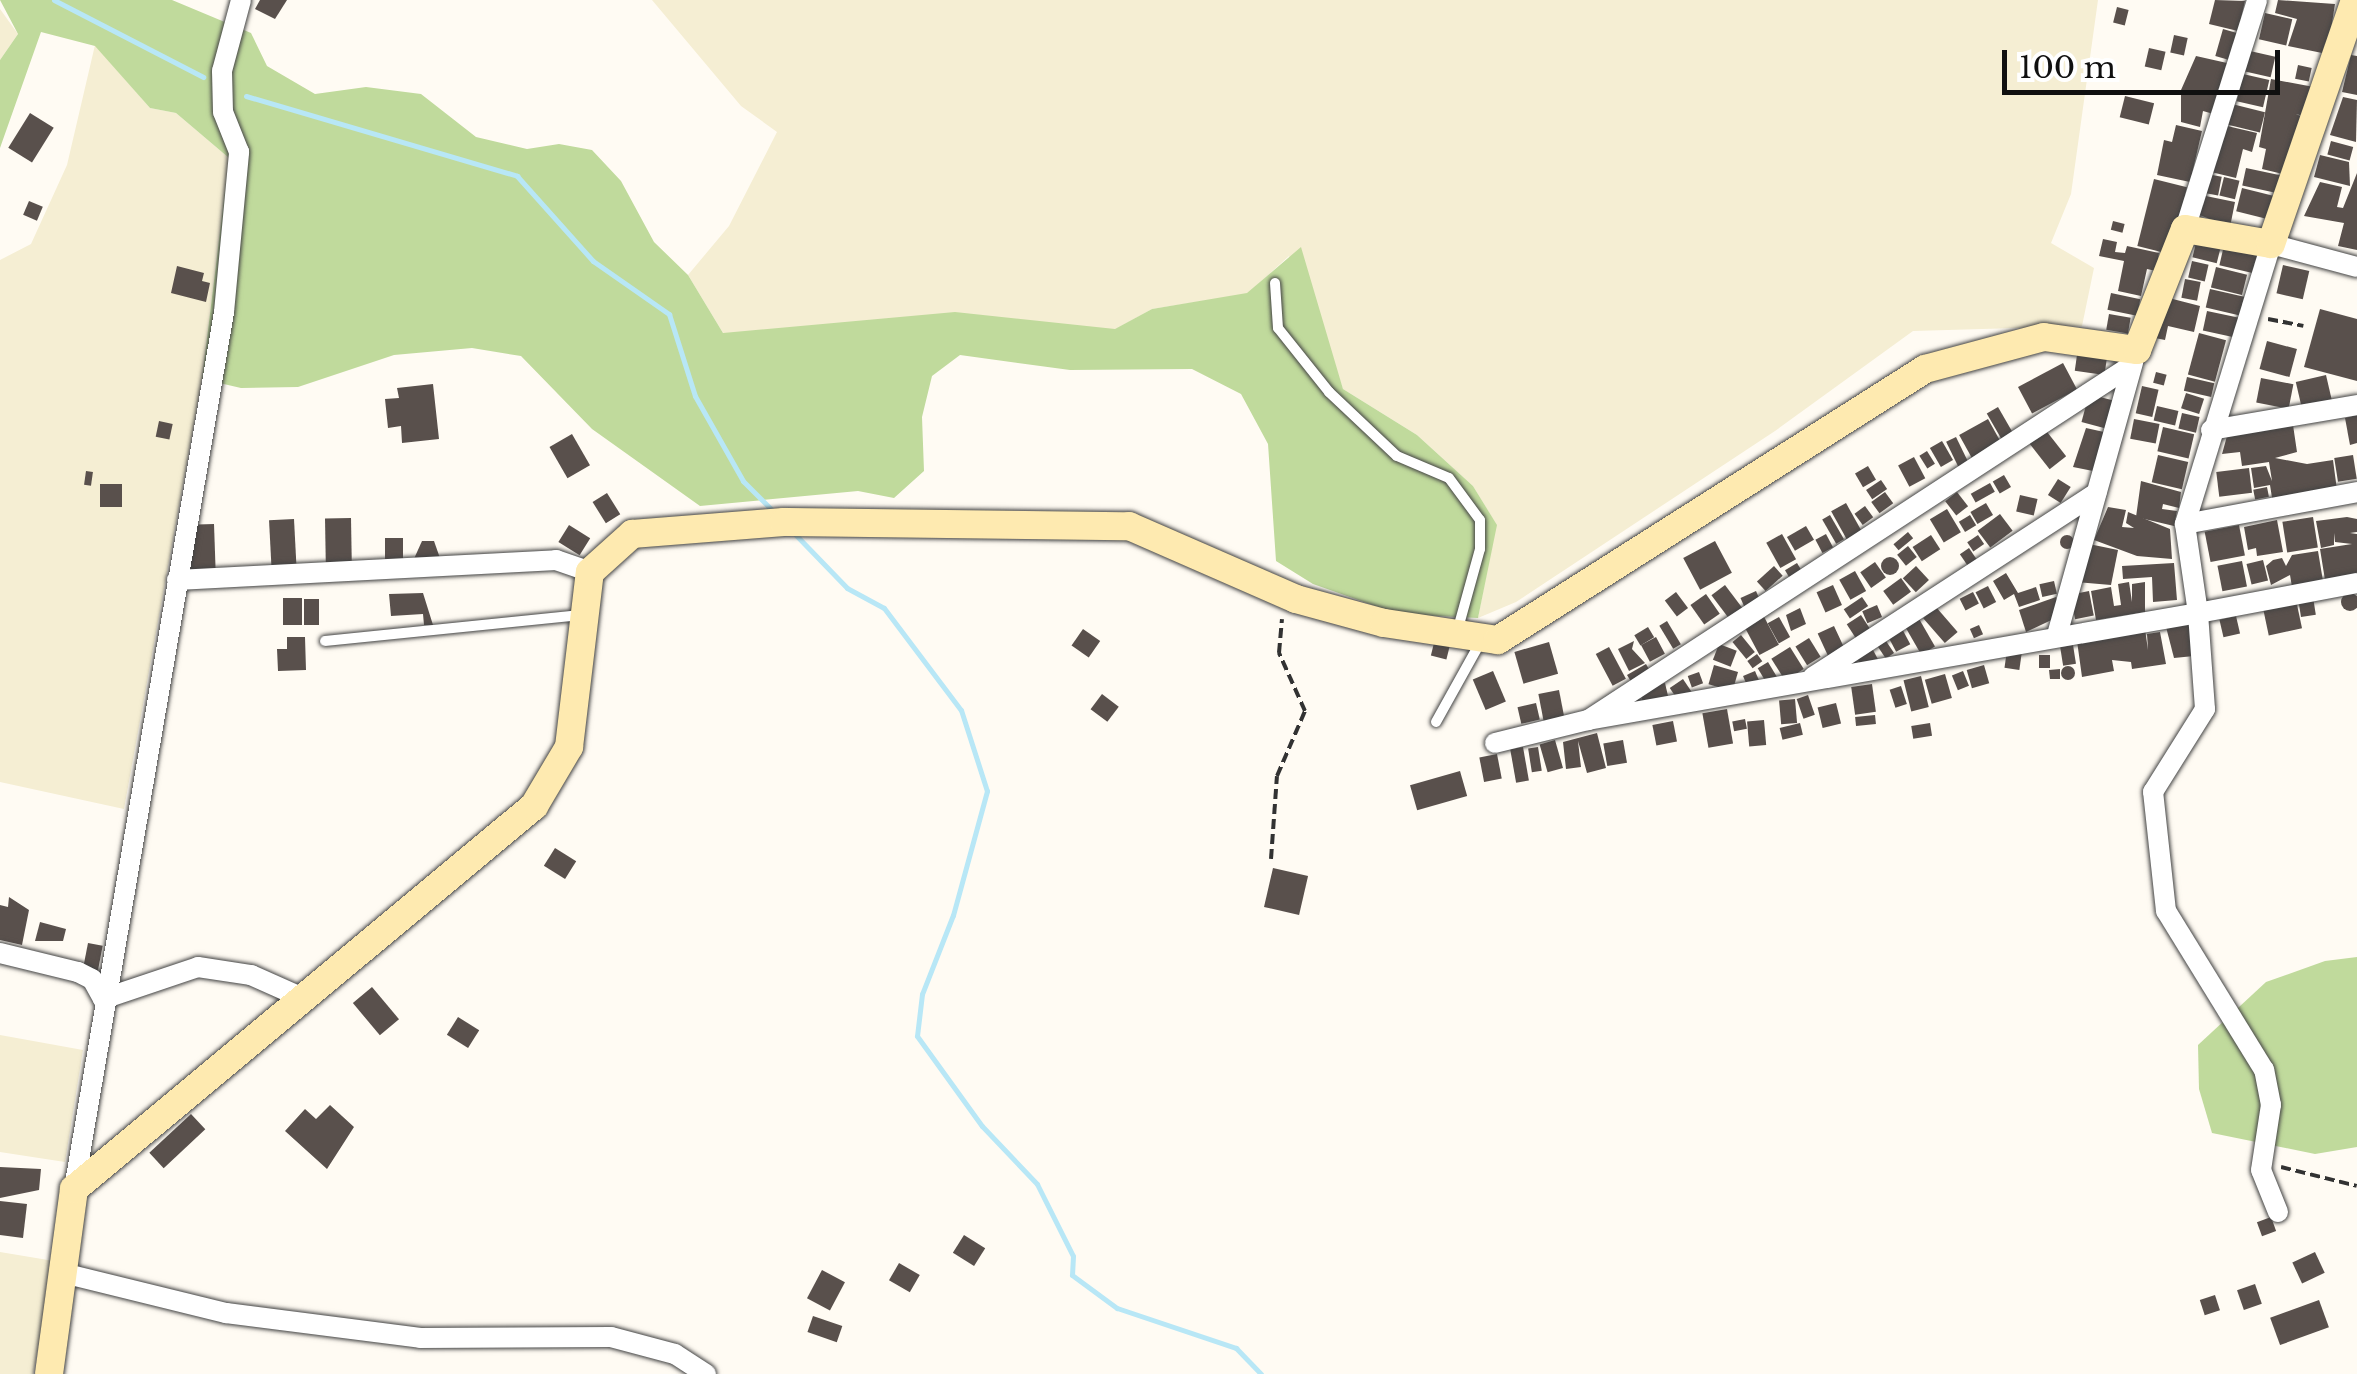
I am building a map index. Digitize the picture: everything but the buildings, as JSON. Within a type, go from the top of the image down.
[{"type":"street","points":[[48,1374],[103,999],[224,312],[239,152],[223,112],[222,71],[242,0]]},
{"type":"street","points":[[2057,635],[2135,358],[2185,229],[2257,0]]},
{"type":"street","points":[[2278,1212],[2261,1164],[2271,1105],[2264,1070],[2166,911],[2158,868],[2154,783],[2191,741],[2205,709],[2198,614],[2184,524],[2248,314],[2356,0]]},
{"type":"street","points":[[2185,229],[2271,244],[2357,267]]},
{"type":"street","points":[[74,1189],[512,828],[544,793],[569,747],[590,572],[620,542],[656,530],[784,522],[1119,525],[1296,599],[1384,622],[1498,640],[1940,362],[2044,337],[2135,358]]},
{"type":"street","points":[[1588,720],[2135,358]]},
{"type":"street","points":[[2211,430],[2357,405]]},
{"type":"street","points":[[1802,684],[2096,492]]},
{"type":"street","points":[[2184,524],[2357,492]]},
{"type":"street","points":[[177,580],[556,560],[590,572]]},
{"type":"street","points":[[1496,744],[1588,720],[2357,583]]},
{"type":"street","points":[[0,953],[78,972],[92,979],[103,999]]},
{"type":"street","points":[[103,999],[198,967],[252,975],[305,999]]},
{"type":"street","points":[[62,1274],[226,1313],[400,1335],[611,1337],[675,1354],[706,1374]]},
{"type":"lane","points":[[1275,283],[1278,328],[1330,392],[1398,456],[1449,478],[1480,520],[1469,636],[1436,722]]},
{"type":"lane","points":[[325,641],[582,615]]},
{"type":"path","points":[[2248,314],[2303,326]]},
{"type":"path","points":[[1271,860],[1278,776],[1305,711],[1276,640],[1296,599]]},
{"type":"path","points":[[2261,1164],[2357,1186]]},
{"type":"shaded area","points":[[652,0],[2098,0],[2071,194],[2051,243],[2094,268],[2082,326],[1913,331],[1775,431],[1516,602],[1478,618],[1496,524],[1473,486],[1417,435],[1343,389],[1317,311],[1289,256],[1247,294],[1152,309],[1116,329],[723,333],[688,275],[729,226],[777,132],[741,106]]},
{"type":"shaded area","points":[[0,9],[18,34],[0,60]]},
{"type":"shaded area","points":[[95,45],[150,108],[176,113],[229,158],[202,379],[124,809],[0,782],[0,260],[31,244],[67,165]]},
{"type":"shaded area","points":[[0,1035],[83,1050],[65,1162],[0,1152]]},
{"type":"shaded area","points":[[0,1252],[54,1261],[33,1374],[0,1374]]},
{"type":"green space","points":[[0,0],[172,0],[251,33],[267,66],[315,94],[366,87],[421,94],[476,137],[527,149],[559,144],[592,150],[621,181],[654,242],[688,275],[723,333],[955,312],[1115,329],[1152,309],[1247,293],[1301,247],[1343,389],[1417,435],[1473,486],[1497,525],[1478,618],[1398,614],[1313,584],[1276,561],[1268,444],[1241,394],[1192,369],[1070,370],[960,355],[932,376],[922,417],[924,471],[894,498],[858,491],[700,506],[592,429],[521,356],[472,348],[394,355],[298,387],[241,388],[202,379],[229,158],[176,113],[150,108],[95,46],[41,32],[0,148],[0,60],[18,34]]},
{"type":"green space","points":[[2357,957],[2357,1147],[2315,1154],[2212,1133],[2199,1089],[2198,1045],[2266,982],[2325,961]]},
{"type":"waterway","points":[[54,0],[203,77]]},
{"type":"waterway","points":[[246,96],[517,176],[593,261],[669,314],[695,396],[743,481],[774,512]]},
{"type":"waterway","points":[[792,531],[847,588],[884,608],[961,710],[987,791],[953,915],[922,994],[917,1036],[982,1126],[1037,1184],[1073,1256],[1072,1275],[1117,1308],[1236,1348],[1261,1374]]}]
